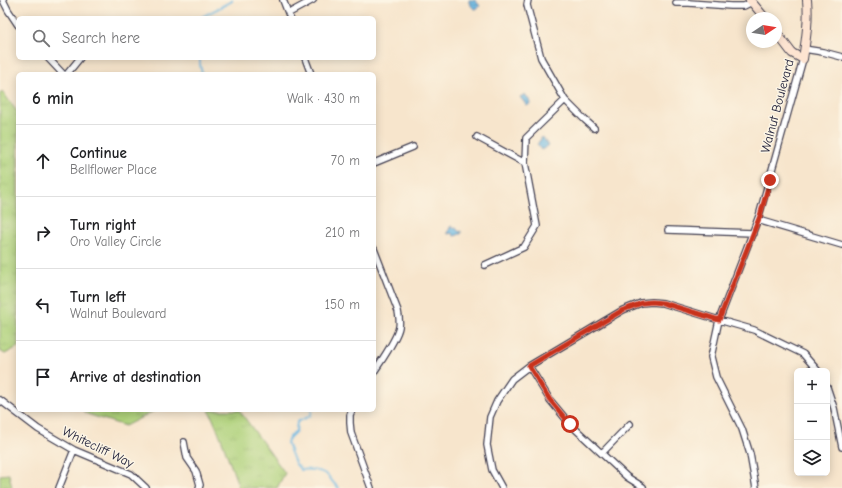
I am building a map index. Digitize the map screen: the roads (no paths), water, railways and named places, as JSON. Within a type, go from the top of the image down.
[{"type":"street","points":[[3,0],[16,22]]},
{"type":"street","points":[[283,0],[290,15],[313,0]]},
{"type":"street","points":[[528,0],[526,5],[541,58],[564,100],[594,128]]},
{"type":"street","name":"Walnut Boulevard","points":[[756,488],[750,454],[742,429],[716,377],[711,357],[719,320],[758,220],[803,59],[808,0]]},
{"type":"street","points":[[676,3],[744,6],[751,1],[760,12]]},
{"type":"street","points":[[782,40],[792,53],[803,59]]},
{"type":"street","points":[[804,49],[842,57]]},
{"type":"street","points":[[50,60],[61,72]]},
{"type":"street","points":[[69,72],[78,60]]},
{"type":"street","points":[[306,60],[310,72]]},
{"type":"street","points":[[485,265],[524,246],[537,226],[525,162],[526,138],[564,100]]},
{"type":"street","points":[[477,137],[525,162]]},
{"type":"street","points":[[376,162],[413,147]]},
{"type":"street","points":[[758,220],[842,245]]},
{"type":"street","points":[[668,230],[753,233]]},
{"type":"street","points":[[376,255],[398,311],[399,319],[399,328],[396,336],[376,369]]},
{"type":"street","points":[[502,488],[492,470],[487,445],[490,417],[497,401],[512,379],[529,366],[623,310],[642,303],[663,303],[754,330],[803,354],[815,368]]},
{"type":"street","points":[[529,366],[550,400],[570,424],[627,477],[643,487]]},
{"type":"street","points":[[830,396],[842,447]]},
{"type":"street","name":"Whitecliff Way","points":[[0,400],[38,429],[74,450],[131,474],[146,488]]},
{"type":"street","points":[[351,412],[351,433],[371,488]]},
{"type":"street","points":[[602,453],[630,424]]},
{"type":"street","points":[[184,442],[186,458],[196,471],[200,485],[199,488]]},
{"type":"street","points":[[59,488],[74,450]]},
{"type":"water","points":[[469,0],[475,0],[480,6],[474,9],[469,3]]},
{"type":"water","points":[[525,94],[531,103],[527,106],[520,97]]},
{"type":"water","points":[[543,137],[548,146],[541,150],[537,144]]},
{"type":"water","points":[[452,226],[459,232],[461,231],[461,234],[454,236],[452,233],[448,234],[447,232]]},
{"type":"waterway","points":[[204,16],[232,0]]},
{"type":"waterway","points":[[200,60],[202,72]]},
{"type":"waterway","points":[[312,412],[310,416],[297,422],[296,431],[289,438],[287,443],[295,463],[301,470],[314,470],[326,474],[339,488]]}]
